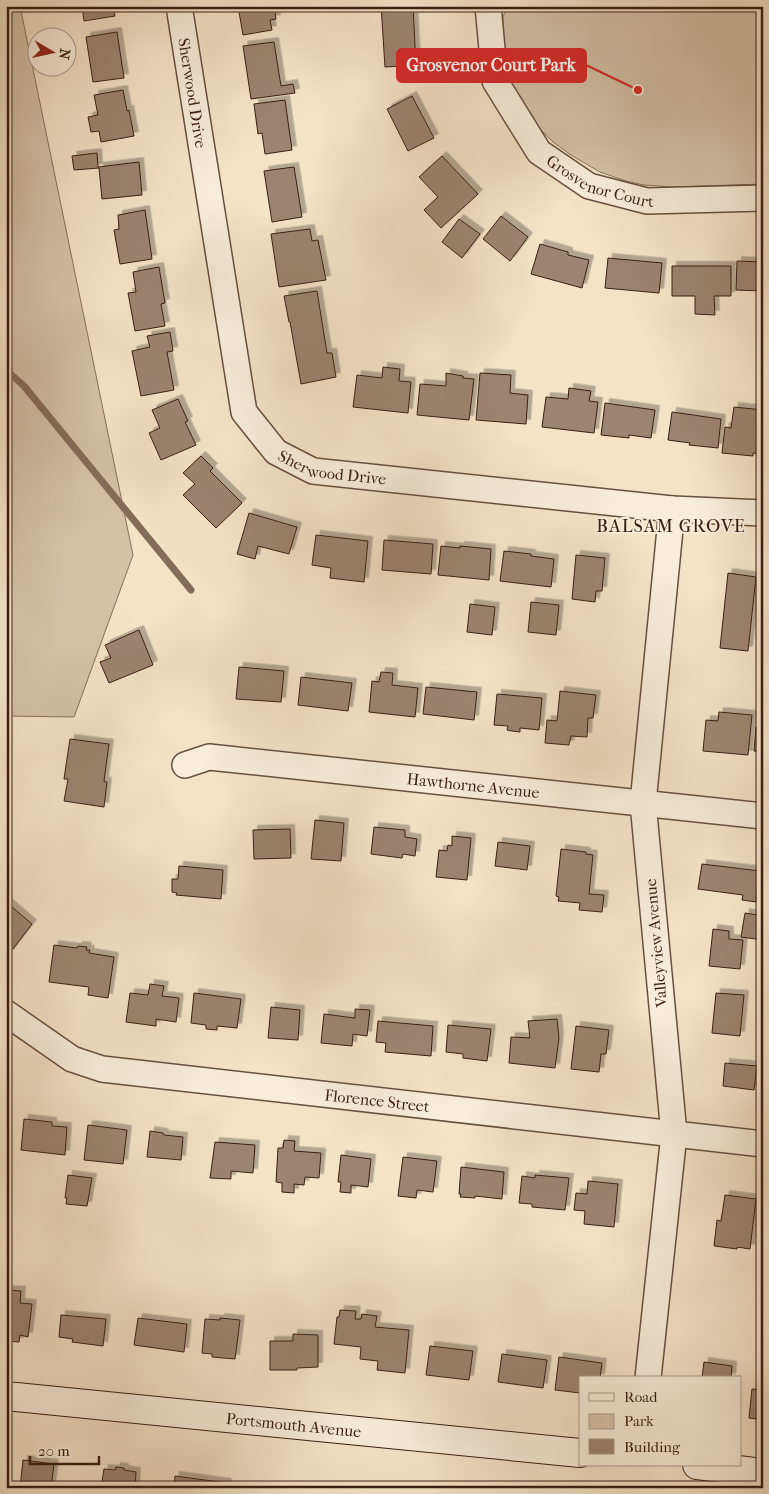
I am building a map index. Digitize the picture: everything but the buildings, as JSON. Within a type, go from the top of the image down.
[{"type":"main road","name":"Portsmouth Avenue","points":[[6,1396],[579,1453]]},
{"type":"main road","points":[[704,1466],[763,1473]]},
{"type":"street","name":"Sherwood Drive","points":[[180,6],[244,412],[276,452],[313,471],[672,509],[763,513]]},
{"type":"street","name":"Grosvenor Court","points":[[488,6],[495,81],[539,152],[589,186],[647,201],[763,198]]},
{"type":"street","name":"Valleyview Avenue","points":[[648,1376],[674,1134],[643,803],[672,509]]},
{"type":"street","name":"Hawthorne Avenue","points":[[185,765],[209,758],[763,816]]},
{"type":"street","name":"Florence Street","points":[[6,1013],[72,1059],[102,1069],[763,1144]]},
{"type":"green space","points":[[6,6],[20,6],[28,45],[28,78],[35,78],[133,555],[74,717],[6,716]]},
{"type":"green space","points":[[507,6],[763,6],[763,184],[672,187],[644,185],[600,172],[571,155],[553,142],[536,125],[509,81],[504,44],[503,17]]},
{"type":"waterway","points":[[6,370],[24,386],[191,590]]},
{"type":"place","name":"Grosvenor Court Park","points":[[638,90]]},
{"type":"district","name":"BALSAM GROVE","points":[[671,526]]}]
